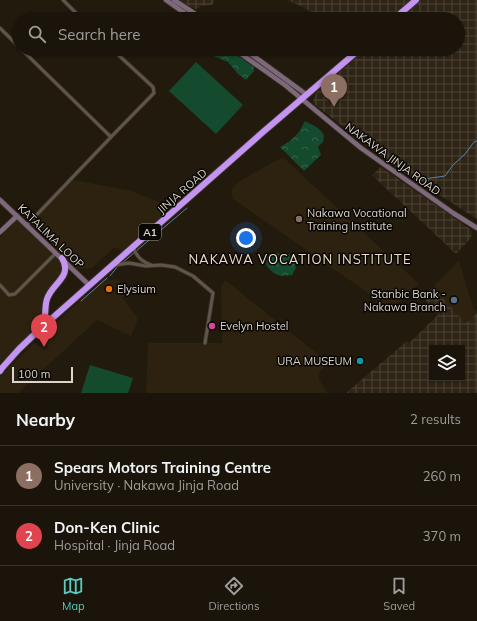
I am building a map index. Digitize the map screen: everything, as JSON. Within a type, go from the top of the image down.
[{"type":"highway","points":[[402,12],[416,0]]},
{"type":"highway","name":"JINJA ROAD","points":[[1,369],[40,329],[352,56]]},
{"type":"highway","points":[[40,329],[46,320],[46,304],[48,297],[65,273],[65,264],[62,258]]},
{"type":"street","points":[[62,0],[75,12]]},
{"type":"street","points":[[166,0],[183,12]]},
{"type":"street","points":[[174,0],[192,12]]},
{"type":"street","points":[[0,28],[12,40]]},
{"type":"street","points":[[28,56],[111,137]]},
{"type":"street","points":[[27,225],[152,96],[154,92],[153,87],[119,56]]},
{"type":"street","name":"NAKAWA JINJA ROAD","points":[[244,56],[270,74],[361,148],[453,213],[477,228]]},
{"type":"street","points":[[254,56],[307,95]]},
{"type":"street","name":"KATALIMA LOOP","points":[[0,200],[62,258],[89,286]]},
{"type":"street","points":[[0,232],[17,216]]},
{"type":"street","points":[[133,247],[137,256],[142,261],[153,265]]},
{"type":"street","points":[[0,285],[9,295],[15,294],[56,253]]},
{"type":"street","points":[[113,265],[129,264],[146,266],[172,266],[179,268],[201,282],[213,293],[204,343]]},
{"type":"shaded area","points":[[180,0],[215,0],[212,5],[201,6],[197,9],[192,8]]},
{"type":"shaded area","points":[[286,0],[411,0],[398,12],[311,12]]},
{"type":"shaded area","points":[[421,0],[477,0],[477,219],[397,168],[314,104],[313,100],[316,93],[358,56],[465,56],[465,12],[408,12]]},
{"type":"shaded area","points":[[281,158],[284,158],[419,284],[391,309],[233,199],[231,192],[238,182]]},
{"type":"shaded area","points":[[381,167],[470,229],[472,233],[471,238],[456,254],[372,175]]},
{"type":"shaded area","points":[[73,180],[132,191],[163,204],[169,211],[122,252],[118,248],[112,249],[92,268],[76,268],[31,223]]},
{"type":"shaded area","points":[[16,221],[23,224],[62,261],[64,269],[43,297],[45,313],[41,326],[0,363],[0,237]]},
{"type":"shaded area","points":[[459,261],[473,307],[477,312],[467,322],[462,321],[433,287]]},
{"type":"shaded area","points":[[107,277],[111,280],[119,279],[124,295],[123,298],[138,319],[131,336],[97,320],[18,393],[0,393],[0,377],[34,343],[45,350],[48,347],[38,339]]},
{"type":"shaded area","points":[[225,280],[329,363],[321,370],[318,377],[327,393],[146,393],[148,343],[222,343],[221,286]]},
{"type":"shaded area","points":[[433,287],[464,322],[467,322],[477,313],[477,393],[346,393],[407,341],[409,343],[438,315],[423,297]]},
{"type":"green space","points":[[213,56],[238,56],[254,67],[254,71],[246,80],[238,74],[228,62]]},
{"type":"green space","points":[[196,62],[243,105],[216,134],[169,91]]},
{"type":"green space","points":[[305,121],[318,128],[324,135],[323,142],[318,147],[321,155],[304,171],[280,147],[290,141],[299,132]]},
{"type":"green space","points":[[273,253],[289,254],[294,261],[296,268],[292,275],[278,275],[269,269],[266,265],[267,257]]},
{"type":"green space","points":[[90,365],[133,378],[128,393],[81,393]]},
{"type":"waterway","points":[[417,183],[424,179],[445,176],[474,142],[477,141]]},
{"type":"waterway","points":[[122,263],[187,208]]},
{"type":"waterway","points":[[110,276],[118,266]]},
{"type":"waterway","points":[[81,301],[107,278]]},
{"type":"place","name":"Spears Motors Training Centre","points":[[334,107]]},
{"type":"place","name":"Nakawa Vocational Training Institute","points":[[299,219]]},
{"type":"place","name":"Elysium","points":[[109,289]]},
{"type":"place","name":"Stanbic Bank - Nakawa Branch","points":[[454,300]]},
{"type":"place","name":"Evelyn Hostel","points":[[212,326]]},
{"type":"place","name":"Don-Ken Clinic","points":[[44,347]]},
{"type":"place","name":"URA MUSEUM","points":[[360,361]]},
{"type":"district","name":"NAKAWA VOCATION INSTITUTE","points":[[300,259]]}]
